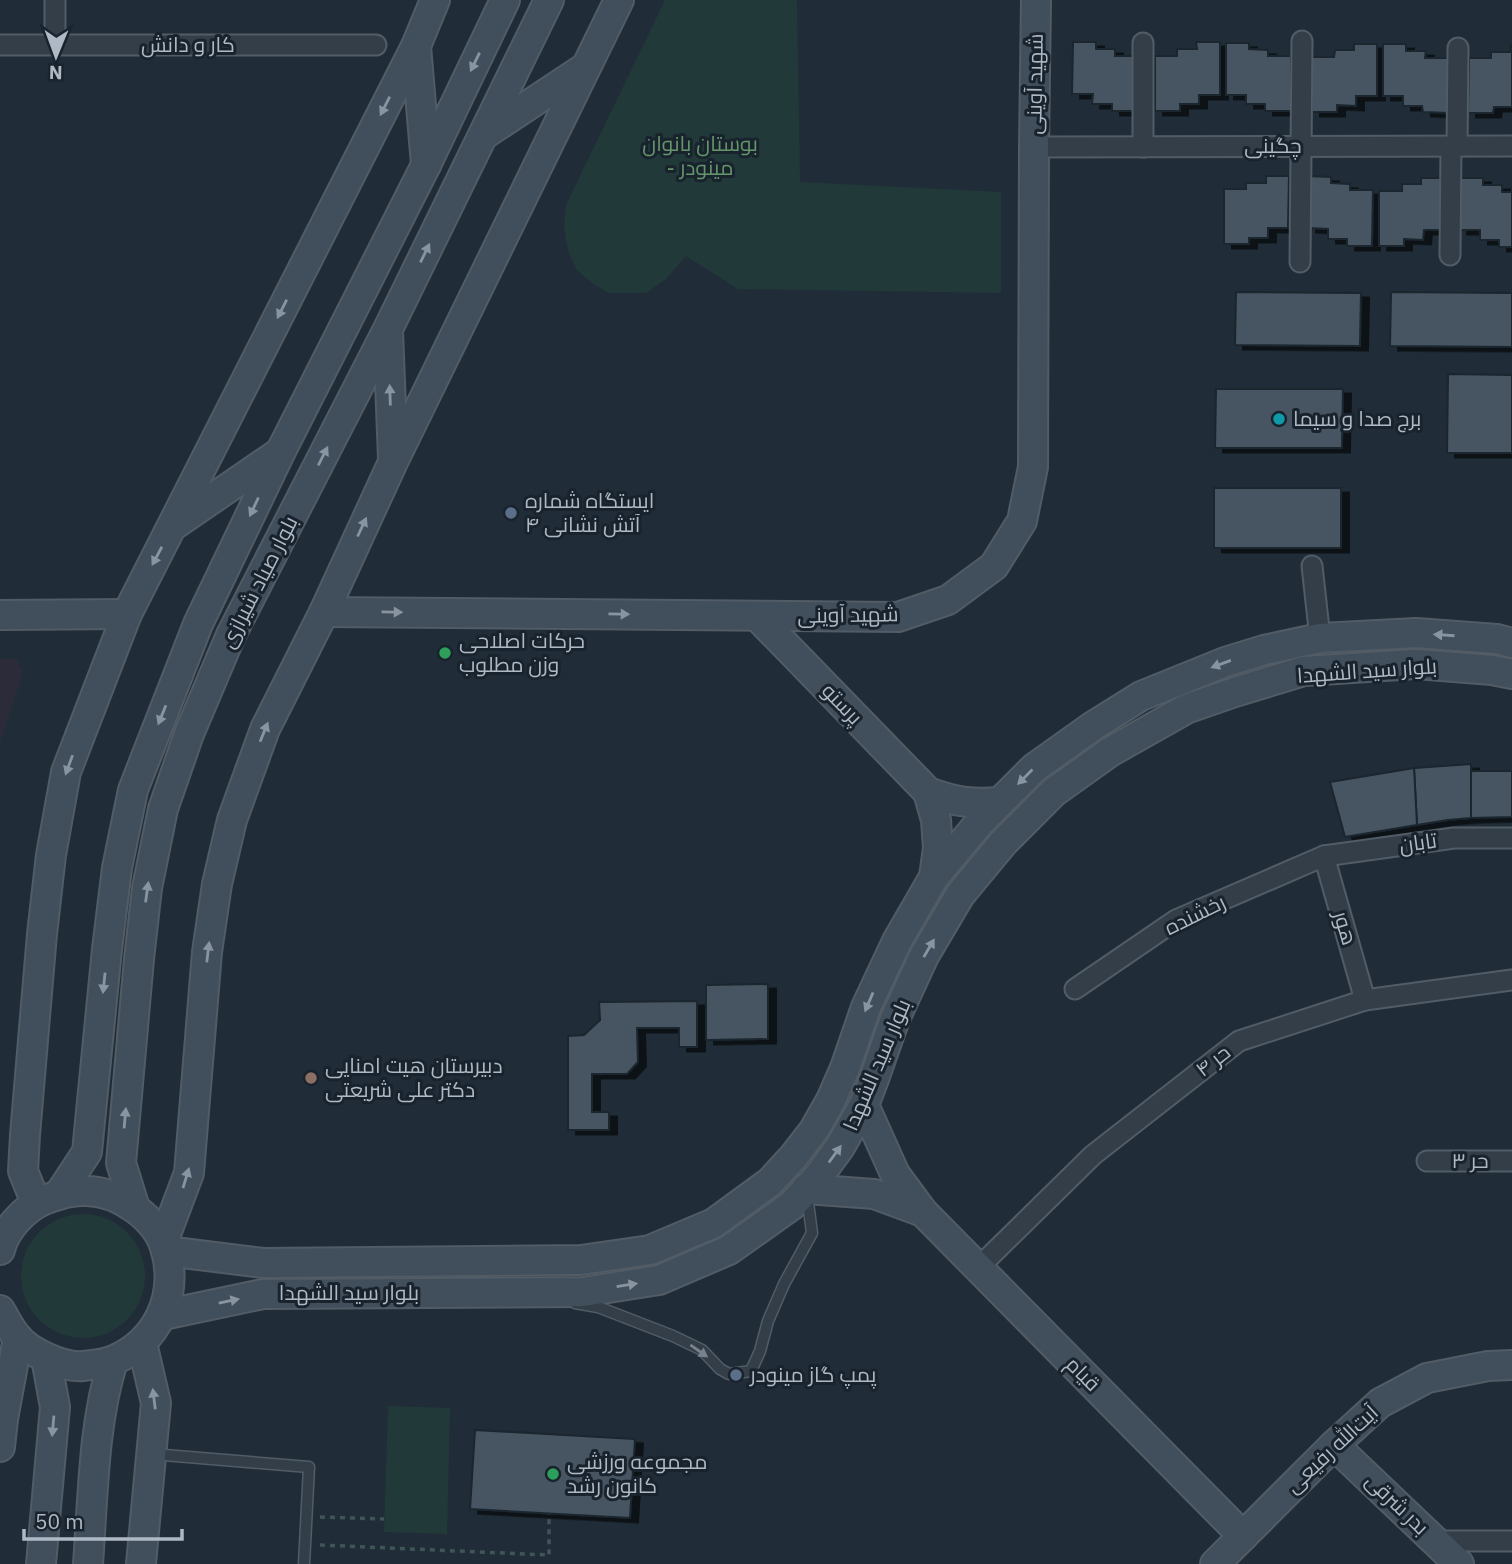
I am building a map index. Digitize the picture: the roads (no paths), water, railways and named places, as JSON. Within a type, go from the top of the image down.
[{"type":"street","points":[[55,0],[55,45]]},
{"type":"street","points":[[0,1310],[18,1338],[46,1358],[79,1366],[113,1361],[142,1343],[163,1315],[170,1283],[164,1247],[151,1224],[135,1208],[112,1196],[86,1191],[48,1198],[23,1171],[41,947],[51,855],[66,772],[127,614],[415,46],[435,0]]},
{"type":"street","name":"بلوار صیاد شیرازی","points":[[1,1245],[19,1218],[48,1198],[87,1152],[117,868],[132,790],[198,624],[505,0]]},
{"type":"street","name":"بلوار صیاد شیرازی","points":[[135,1208],[121,1163],[147,888],[163,809],[189,734],[231,635],[388,329],[549,0]]},
{"type":"street","points":[[164,1247],[189,1172],[207,952],[217,884],[232,820],[265,729],[619,0]]},
{"type":"street","name":"شهید آوینی","points":[[324,612],[898,617],[948,600],[994,566],[1022,521],[1033,467],[1036,0]]},
{"type":"street","points":[[1300,262],[1302,41]]},
{"type":"street","points":[[1143,43],[1143,147]]},
{"type":"street","name":"کار و دانش","points":[[0,45],[376,45]]},
{"type":"street","points":[[415,46],[426,164]]},
{"type":"street","points":[[1450,255],[1458,48]]},
{"type":"street","points":[[483,135],[588,66]]},
{"type":"street","name":"چگینی","points":[[1034,147],[1512,146]]},
{"type":"street","points":[[388,329],[393,462]]},
{"type":"street","points":[[173,526],[281,451]]},
{"type":"street","points":[[1312,566],[1329,638],[1323,656],[1329,664],[1343,669]]},
{"type":"street","points":[[0,615],[127,614]]},
{"type":"street","name":"پرستو","points":[[757,616],[928,792],[951,801],[975,804],[1000,802]]},
{"type":"street","name":"بلوار سید الشهدا","points":[[164,1247],[263,1263],[581,1260],[650,1250],[714,1223],[770,1182],[814,1130],[831,1100],[866,1007],[897,941],[934,877],[980,822],[1034,768],[1141,696],[1225,662],[1264,650],[1329,638],[1416,633],[1497,639],[1512,643]]},
{"type":"street","points":[[1264,650],[1278,653],[1285,661],[1283,671],[1274,680]]},
{"type":"street","name":"بلوار سید الشهدا","points":[[163,1315],[263,1294],[583,1292],[659,1280],[729,1250],[791,1206],[818,1177],[840,1147],[863,1105],[895,1019],[924,956],[960,895],[1003,843],[1054,792],[1110,752],[1186,709],[1304,671],[1416,664],[1512,674]]},
{"type":"street","points":[[928,792],[936,820],[938,848],[934,877]]},
{"type":"street","name":"تابان","points":[[1324,856],[1454,838],[1512,838]]},
{"type":"street","name":"رخشنده","points":[[1075,989],[1176,920],[1324,856]]},
{"type":"street","name":"هور","points":[[1324,856],[1365,999]]},
{"type":"street","name":"حر ۴","points":[[978,1268],[1093,1155],[1239,1041],[1365,999],[1512,980]]},
{"type":"street","name":"قیام","points":[[863,1105],[895,1174],[923,1212],[1243,1536]]},
{"type":"street","name":"حر ۳","points":[[1427,1161],[1512,1161]]},
{"type":"street","name":"قیام","points":[[806,1189],[874,1194],[923,1212]]},
{"type":"street","points":[[0,1447],[18,1338]]},
{"type":"street","points":[[141,1564],[156,1403],[142,1343]]},
{"type":"street","points":[[41,1564],[55,1407],[46,1358]]},
{"type":"street","points":[[88,1564],[99,1429],[104,1389],[113,1361]]},
{"type":"street","name":"آیت‌الله رفیعی","points":[[1215,1564],[1380,1403],[1427,1378],[1488,1366],[1512,1365]]},
{"type":"street","name":"بدر شرقی","points":[[1334,1445],[1459,1564]]},
{"type":"street","points":[[1435,1541],[1512,1541]]},
{"type":"lane","points":[[470,1293],[598,1307],[638,1321],[702,1350],[720,1369],[729,1374],[751,1371],[784,1284],[812,1233],[806,1189]]},
{"type":"lane","points":[[152,1454],[309,1467],[304,1564]]},
{"type":"place","name":"برج صدا و سیما","points":[[1279,419]]},
{"type":"place","name":"ایستگاه شماره ۴ آتش نشانی","points":[[511,513]]},
{"type":"place","name":"حرکات اصلاحی وزن مطلوب","points":[[445,653]]},
{"type":"place","name":"دبیرستان هیت امنایی دکتر علی شریعتی","points":[[311,1078]]},
{"type":"place","name":"پمپ گاز مینودر","points":[[736,1375]]},
{"type":"place","name":"مجموعه ورزشی کانون رشد","points":[[553,1474]]},
{"type":"park label","name":"بوستان بانوان - مینودر","points":[[700,156]]}]
